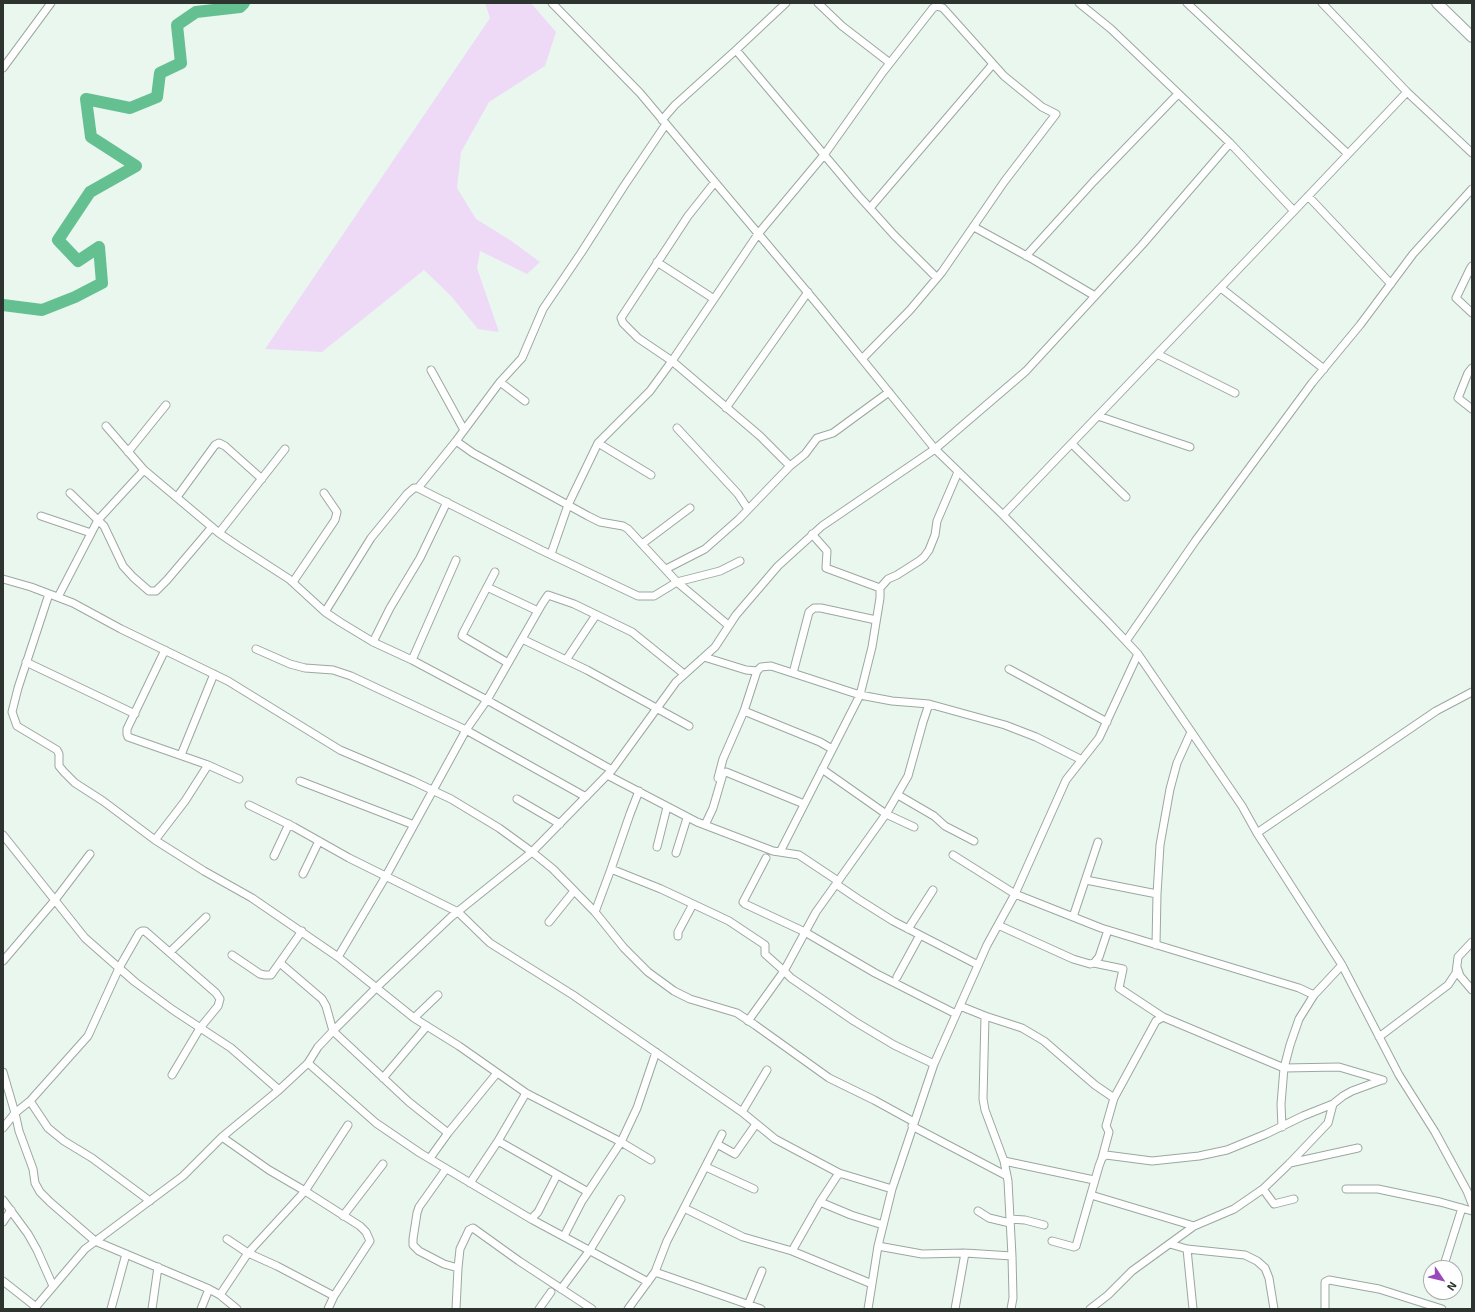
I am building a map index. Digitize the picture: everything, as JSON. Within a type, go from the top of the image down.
[{"type":"main road","points":[[1438,3],[1472,37]]},
{"type":"main road","points":[[1444,3],[1472,30]]},
{"type":"street","points":[[3,68],[51,3]]},
{"type":"street","points":[[552,3],[640,93],[808,292],[935,449],[1003,515],[1138,654],[1242,806],[1257,833],[1342,965],[1400,1075],[1469,1190],[1472,1204]]},
{"type":"street","points":[[325,612],[371,538],[407,494],[414,488],[418,488],[456,442],[500,382],[522,358],[543,309],[581,254],[675,105],[786,3]]},
{"type":"street","points":[[818,3],[842,26],[890,63]]},
{"type":"street","points":[[1078,3],[1111,29],[1230,143],[1294,211]]},
{"type":"street","points":[[1187,3],[1348,154]]},
{"type":"street","points":[[1322,3],[1407,92],[1472,153]]},
{"type":"street","points":[[551,554],[568,504],[598,443],[650,390],[672,362],[758,234],[824,155],[890,63],[934,6],[937,6],[943,8],[1004,76],[1042,107],[1056,114],[1004,182],[937,278],[910,310],[862,359]]},
{"type":"street","points":[[736,50],[870,208],[894,235],[937,278]]},
{"type":"street","points":[[870,208],[993,64]]},
{"type":"street","points":[[1003,515],[1407,92]]},
{"type":"street","points":[[1026,256],[1094,181],[1178,94]]},
{"type":"street","points":[[3,1281],[35,1308],[78,1256],[94,1241],[183,1176],[222,1137],[279,1090],[308,1063],[318,1047],[377,987],[458,912],[532,852],[610,772],[676,682],[704,657],[721,638],[728,625],[778,566],[828,521],[935,449],[1026,371],[1142,245],[1230,143]]},
{"type":"street","points":[[714,182],[688,216],[621,318],[623,323],[638,338],[672,362],[760,436],[790,466]]},
{"type":"street","points":[[1126,641],[1196,540],[1324,369],[1360,325],[1413,254],[1472,189]]},
{"type":"street","points":[[1308,196],[1391,284]]},
{"type":"street","points":[[974,227],[1095,296]]},
{"type":"street","points":[[657,262],[714,299]]},
{"type":"street","points":[[1472,266],[1456,298],[1472,313]]},
{"type":"street","points":[[1221,288],[1324,369]]},
{"type":"street","points":[[726,408],[808,292]]},
{"type":"street","points":[[1157,354],[1235,393]]},
{"type":"street","points":[[1472,368],[1468,373],[1458,398],[1472,409]]},
{"type":"street","points":[[431,370],[464,430]]},
{"type":"street","points":[[500,382],[525,401]]},
{"type":"street","points":[[666,569],[705,549],[739,519],[790,466],[805,454],[817,438],[833,433],[889,392]]},
{"type":"street","points":[[128,452],[166,405]]},
{"type":"street","points":[[1098,416],[1190,447]]},
{"type":"street","points":[[106,426],[144,470],[219,533],[293,582],[325,612],[373,642],[412,660],[487,700],[610,772],[639,791],[688,818],[780,852],[798,855],[858,899],[920,935],[978,965]]},
{"type":"street","points":[[677,428],[738,494],[748,509]]},
{"type":"street","points":[[177,498],[215,444],[219,442],[262,478]]},
{"type":"street","points":[[456,442],[473,453],[600,522],[623,526],[628,529],[677,582],[728,625]]},
{"type":"street","points":[[598,443],[651,475]]},
{"type":"street","points":[[1072,444],[1126,497]]},
{"type":"street","points":[[219,533],[285,449]]},
{"type":"street","points":[[58,597],[98,520],[144,470]]},
{"type":"street","points":[[780,852],[860,695],[872,646],[880,598],[880,588],[888,579],[919,561],[929,550],[935,535],[937,521],[958,472]]},
{"type":"street","points":[[418,488],[638,596],[654,596],[677,582],[720,571],[740,561]]},
{"type":"street","points":[[70,493],[104,526],[123,566],[149,591],[156,591],[167,580],[212,527]]},
{"type":"street","points":[[293,582],[335,520],[337,512],[324,493]]},
{"type":"street","points":[[373,642],[390,608],[420,558],[447,502]]},
{"type":"street","points":[[642,544],[690,508]]},
{"type":"street","points":[[41,516],[91,533]]},
{"type":"street","points":[[812,534],[827,551],[826,568],[880,588]]},
{"type":"street","points":[[412,660],[456,560]]},
{"type":"street","points":[[495,572],[462,636],[508,663]]},
{"type":"street","points":[[3,579],[31,587],[73,603],[228,681],[340,750],[451,799],[499,828],[553,869],[595,912],[624,948],[648,972],[674,991],[690,999],[737,1013],[829,1078],[874,1100],[913,1124],[1007,1176]]},
{"type":"street","points":[[487,587],[538,611]]},
{"type":"street","points":[[50,594],[26,662],[12,712],[17,726],[57,750],[59,754],[59,766],[75,783],[103,801],[155,840],[204,871],[252,898],[302,931],[377,987],[414,1018],[459,1046],[526,1093],[621,1142],[651,1160]]},
{"type":"street","points":[[338,957],[386,876],[466,730],[487,700],[548,595],[574,604],[632,632],[684,674]]},
{"type":"street","points":[[793,673],[809,612],[814,608],[821,608],[876,620]]},
{"type":"street","points":[[566,660],[596,615]]},
{"type":"street","points":[[522,639],[566,660],[689,726]]},
{"type":"street","points":[[256,649],[290,664],[305,668],[333,670],[351,676],[466,730],[586,797]]},
{"type":"street","points":[[165,650],[127,729],[128,737],[208,765],[238,779]]},
{"type":"street","points":[[868,1309],[878,1246],[892,1189],[934,1064],[978,965],[1015,894],[1066,780],[1099,738],[1138,654]]},
{"type":"street","points":[[704,657],[739,668],[757,671]]},
{"type":"street","points":[[26,662],[135,714]]},
{"type":"street","points":[[718,778],[724,759],[744,711],[757,671],[761,667],[771,666],[860,695],[929,704],[1005,725],[1036,737],[1082,760]]},
{"type":"street","points":[[1009,669],[1107,722]]},
{"type":"street","points":[[181,755],[214,674]]},
{"type":"street","points":[[1257,833],[1436,711],[1472,692]]},
{"type":"street","points":[[748,1021],[784,971],[816,912],[898,795],[908,776],[929,704]]},
{"type":"street","points":[[744,711],[820,742],[832,749]]},
{"type":"street","points":[[1156,945],[1160,845],[1170,789],[1177,763],[1191,732]]},
{"type":"street","points":[[155,840],[185,801],[208,765]]},
{"type":"street","points":[[822,770],[886,814],[914,827]]},
{"type":"street","points":[[705,825],[713,808],[723,774],[726,772],[804,804]]},
{"type":"street","points":[[300,781],[414,826]]},
{"type":"street","points":[[595,912],[639,791]]},
{"type":"street","points":[[898,795],[934,816],[945,826],[974,841]]},
{"type":"street","points":[[517,799],[560,824]]},
{"type":"street","points":[[249,805],[289,824],[349,858],[458,912],[490,942],[573,995],[656,1052],[742,1112],[775,1139],[839,1173],[892,1189]]},
{"type":"street","points":[[657,847],[667,807]]},
{"type":"street","points":[[676,853],[688,818]]},
{"type":"street","points":[[274,856],[289,824]]},
{"type":"street","points":[[3,835],[85,938],[119,968],[200,1028],[231,1048],[279,1090]]},
{"type":"street","points":[[303,874],[319,841]]},
{"type":"street","points":[[1073,917],[1098,842]]},
{"type":"street","points":[[3,961],[55,900],[90,854]]},
{"type":"street","points":[[953,854],[1015,894],[1073,917],[1108,930],[1292,986],[1314,995]]},
{"type":"street","points":[[766,858],[743,902],[745,904],[805,932],[875,973],[956,1014]]},
{"type":"street","points":[[611,869],[661,889],[729,921],[766,945],[764,954],[791,978],[854,1021],[894,1045],[934,1064]]},
{"type":"street","points":[[1086,880],[1157,894]]},
{"type":"street","points":[[908,928],[933,890]]},
{"type":"street","points":[[549,922],[574,891]]},
{"type":"street","points":[[678,936],[678,932],[693,904]]},
{"type":"street","points":[[170,952],[206,917]]},
{"type":"street","points":[[998,925],[1073,960],[1090,964],[1094,963],[1123,968],[1119,988],[1163,1017],[1284,1068],[1339,1067],[1383,1080],[1352,1091],[1333,1104],[1227,1150],[1199,1156],[1152,1161],[1106,1155],[1102,1158]]},
{"type":"street","points":[[1094,963],[1100,957],[1108,930]]},
{"type":"street","points":[[3,1128],[15,1113],[30,1101],[88,1036],[119,968],[139,933],[142,931],[145,931],[170,952],[216,993],[220,999],[218,1006],[200,1028],[172,1075]]},
{"type":"street","points":[[232,955],[260,974],[271,975],[302,931]]},
{"type":"street","points":[[897,977],[920,935]]},
{"type":"street","points":[[1379,1037],[1448,985],[1456,973],[1458,957],[1472,942]]},
{"type":"street","points":[[280,963],[322,999],[326,1006],[333,1031],[409,1102],[448,1133]]},
{"type":"street","points":[[1282,1127],[1281,1104],[1284,1068],[1299,1019],[1314,995],[1342,965]]},
{"type":"street","points":[[1457,966],[1460,976],[1472,990]]},
{"type":"street","points":[[414,1018],[438,995]]},
{"type":"street","points":[[960,1006],[1022,1028],[1044,1041],[1095,1086],[1114,1098]]},
{"type":"street","points":[[985,1016],[983,1100],[985,1110],[1004,1161],[1007,1176],[1012,1256],[1011,1309]]},
{"type":"street","points":[[1052,1241],[1074,1247],[1076,1246],[1109,1132],[1106,1126],[1114,1098],[1156,1021],[1163,1017]]},
{"type":"street","points":[[382,1078],[427,1026]]},
{"type":"street","points":[[564,1236],[588,1192],[621,1142],[637,1108],[656,1052]]},
{"type":"street","points":[[308,1063],[376,1123],[430,1158],[531,1219],[648,1282]]},
{"type":"street","points":[[742,1112],[767,1070]]},
{"type":"street","points":[[3,1072],[19,1131],[33,1169],[35,1183],[40,1192],[94,1241],[209,1289],[220,1295],[237,1309]]},
{"type":"street","points":[[430,1158],[448,1133],[497,1073]]},
{"type":"street","points":[[470,1183],[498,1141],[526,1093]]},
{"type":"street","points":[[30,1101],[48,1128],[64,1141],[92,1158],[150,1201]]},
{"type":"street","points":[[1090,1309],[1108,1295],[1132,1271],[1194,1226],[1234,1209],[1263,1189],[1290,1163],[1328,1122],[1333,1104]]},
{"type":"street","points":[[717,1144],[735,1154],[756,1124]]},
{"type":"street","points":[[220,1295],[248,1253],[306,1190],[348,1125]]},
{"type":"street","points":[[628,1309],[655,1272],[667,1241],[722,1134]]},
{"type":"street","points":[[222,1137],[269,1170],[306,1190],[360,1226],[366,1232],[370,1241],[334,1296],[328,1309]]},
{"type":"street","points":[[498,1141],[588,1192]]},
{"type":"street","points":[[1290,1163],[1358,1148]]},
{"type":"street","points":[[1004,1161],[1094,1180]]},
{"type":"street","points":[[344,1216],[383,1164]]},
{"type":"street","points":[[706,1167],[754,1189]]},
{"type":"street","points":[[446,1168],[417,1213],[413,1245],[429,1257],[458,1268]]},
{"type":"street","points":[[792,1251],[820,1202],[839,1173]]},
{"type":"street","points":[[531,1219],[538,1212],[557,1175]]},
{"type":"street","points":[[1263,1189],[1274,1204],[1294,1199]]},
{"type":"street","points":[[1346,1189],[1378,1189],[1440,1202],[1472,1211]]},
{"type":"street","points":[[1091,1194],[1194,1226]]},
{"type":"street","points":[[561,1289],[590,1250],[621,1199]]},
{"type":"street","points":[[3,1200],[38,1250],[53,1286]]},
{"type":"street","points":[[820,1202],[883,1226]]},
{"type":"street","points":[[684,1208],[743,1237],[792,1251],[872,1284]]},
{"type":"street","points":[[1446,1260],[1462,1208]]},
{"type":"street","points":[[3,1222],[11,1210]]},
{"type":"street","points":[[978,1211],[989,1218],[1010,1221],[1025,1220],[1044,1225]]},
{"type":"street","points":[[456,1309],[460,1249],[469,1230],[473,1228],[592,1309]]},
{"type":"street","points":[[227,1239],[248,1253],[277,1266],[334,1296]]},
{"type":"street","points":[[1170,1244],[1187,1249],[1246,1255],[1257,1261],[1265,1268],[1270,1278],[1274,1309]]},
{"type":"street","points":[[878,1246],[922,1254],[965,1253],[1012,1256]]},
{"type":"street","points":[[1187,1249],[1193,1309]]},
{"type":"street","points":[[955,1309],[965,1253]]},
{"type":"street","points":[[111,1309],[126,1254]]},
{"type":"street","points":[[152,1309],[158,1267]]},
{"type":"street","points":[[748,1305],[762,1271]]},
{"type":"street","points":[[655,1272],[761,1309]]},
{"type":"street","points":[[1325,1309],[1325,1282],[1329,1280],[1379,1289],[1442,1309]]},
{"type":"street","points":[[201,1309],[209,1289]]},
{"type":"street","points":[[539,1309],[551,1292]]},
{"type":"shaded area","points":[[485,3],[531,3],[556,32],[545,66],[489,102],[461,152],[457,188],[476,219],[510,240],[540,262],[527,274],[480,251],[477,268],[499,332],[478,329],[451,296],[424,270],[322,352],[265,349],[490,18]]},
{"type":"waterway","points":[[3,305],[42,310],[75,297],[102,283],[99,247],[78,261],[58,240],[90,192],[136,166],[91,137],[86,99],[130,108],[157,97],[160,73],[181,63],[177,25],[196,12],[240,7],[244,3]]}]
